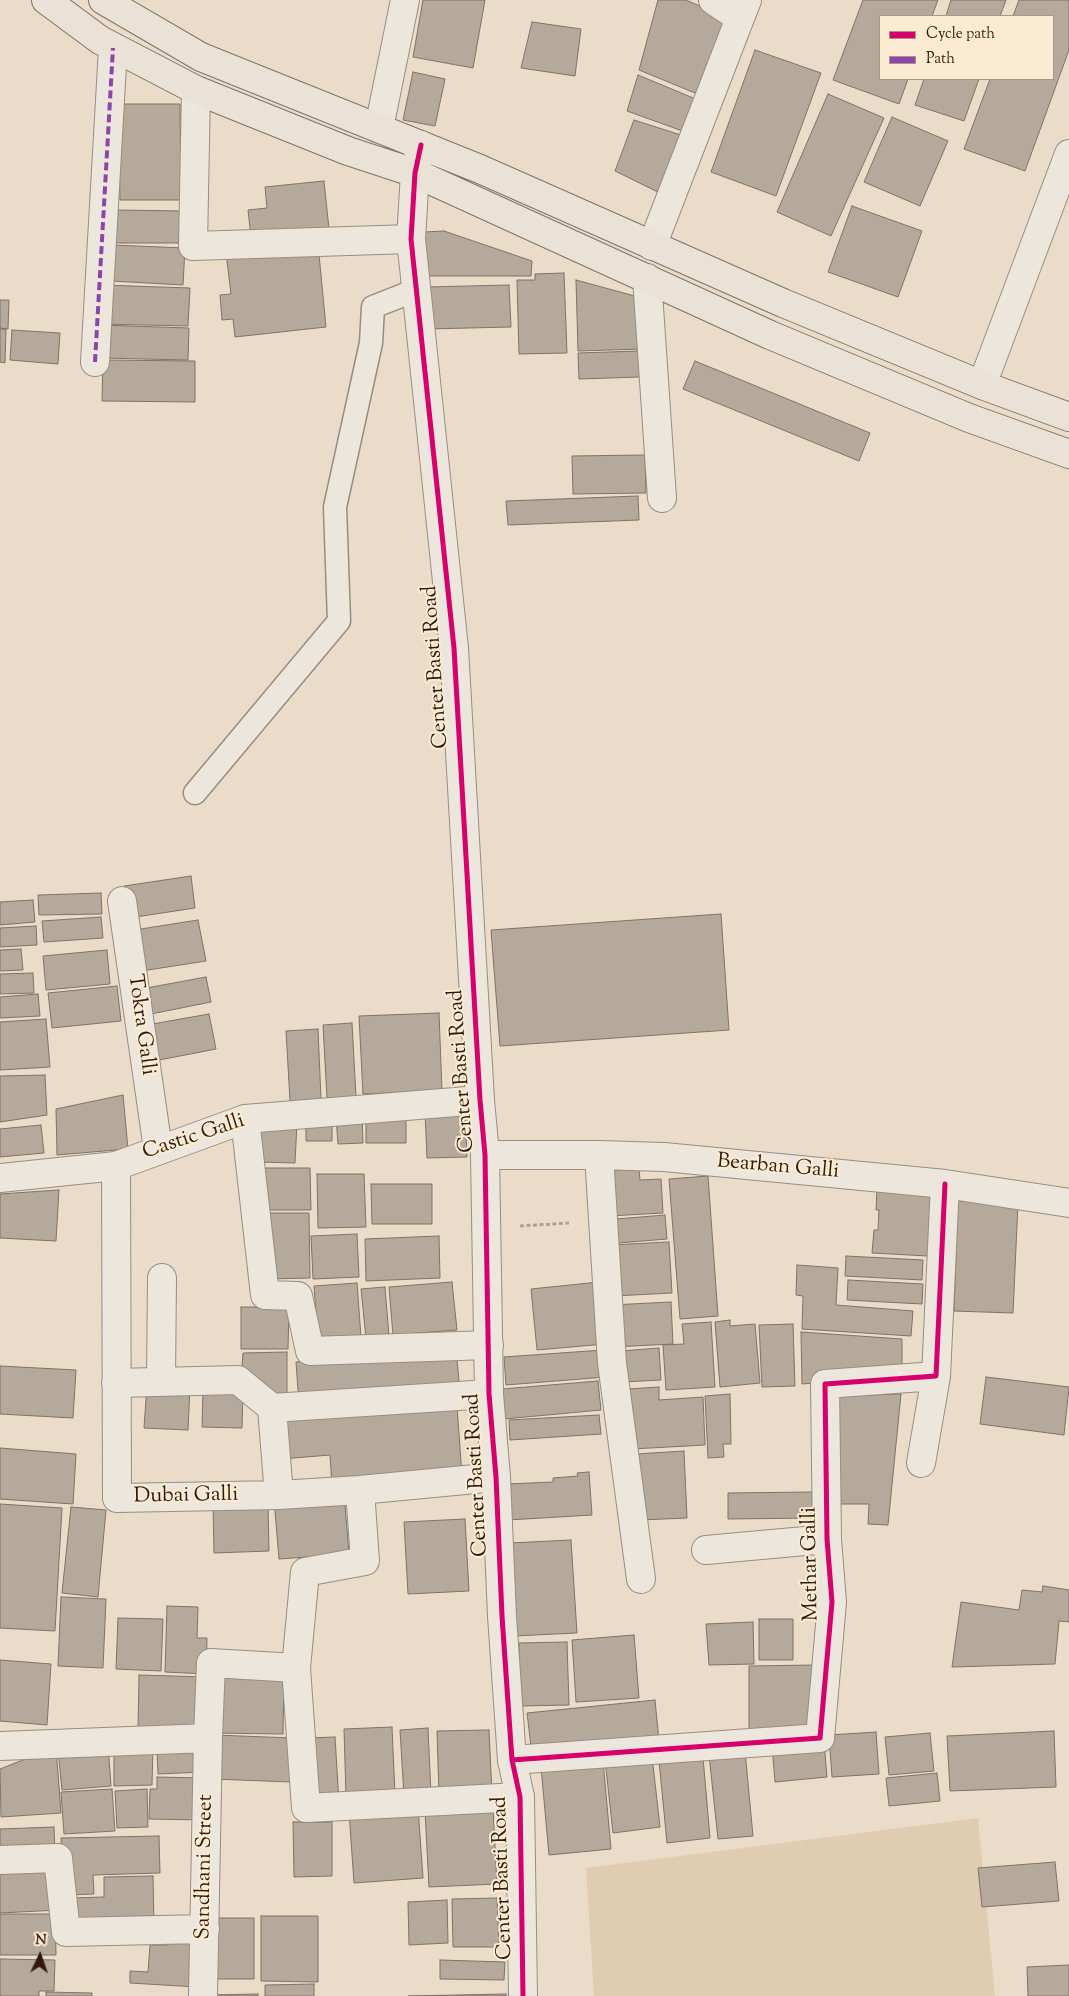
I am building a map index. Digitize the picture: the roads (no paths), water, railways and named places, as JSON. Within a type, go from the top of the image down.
[{"type":"main road","points":[[46,0],[113,48],[196,90],[348,151],[415,173],[770,335],[969,418],[1069,454]]},
{"type":"main road","points":[[103,0],[201,57],[480,169],[652,246],[982,385],[1069,417]]},
{"type":"street","points":[[379,128],[405,0]]},
{"type":"street","points":[[652,246],[744,9],[713,0]]},
{"type":"street","points":[[95,362],[113,48]]},
{"type":"street","points":[[196,90],[193,246],[411,239]]},
{"type":"street","name":"Center Basti Road","points":[[421,145],[415,173],[411,239],[454,648],[480,1100],[485,1155],[489,1394],[496,1477],[502,1616],[512,1760],[520,1797],[523,1996]]},
{"type":"street","points":[[982,385],[1069,154]]},
{"type":"street","points":[[647,278],[662,498]]},
{"type":"street","name":"Tokra Galli","points":[[122,901],[158,1149]]},
{"type":"street","name":"Castic Galli","points":[[0,1178],[116,1166],[244,1119],[480,1100]]},
{"type":"street","points":[[244,1119],[264,1295],[298,1296],[310,1351],[489,1345]]},
{"type":"street","name":"Bearban Galli","points":[[485,1155],[664,1157],[945,1184],[1069,1203]]},
{"type":"street","points":[[598,1155],[612,1364],[641,1580]]},
{"type":"street","name":"Dubai Galli","points":[[116,1166],[117,1498],[279,1495],[360,1490],[496,1477]]},
{"type":"street","points":[[922,1463],[936,1376],[945,1184]]},
{"type":"street","points":[[160,1381],[162,1278]]},
{"type":"street","name":"Methar Galli","points":[[512,1760],[820,1738],[832,1602],[827,1539],[825,1384],[936,1376]]},
{"type":"street","points":[[116,1383],[238,1380],[272,1408],[489,1394]]},
{"type":"street","points":[[272,1408],[279,1495]]},
{"type":"street","points":[[360,1490],[365,1561],[305,1572],[296,1668],[306,1808],[520,1797]]},
{"type":"street","points":[[706,1550],[827,1539]]},
{"type":"street","name":"Sandhani Street","points":[[203,1996],[211,1663],[296,1668]]},
{"type":"street","points":[[0,1746],[208,1738]]},
{"type":"street","points":[[0,1860],[58,1858],[66,1932],[205,1929]]},
{"type":"lane","points":[[195,793],[339,621],[335,507],[371,343],[373,307],[416,290]]}]
